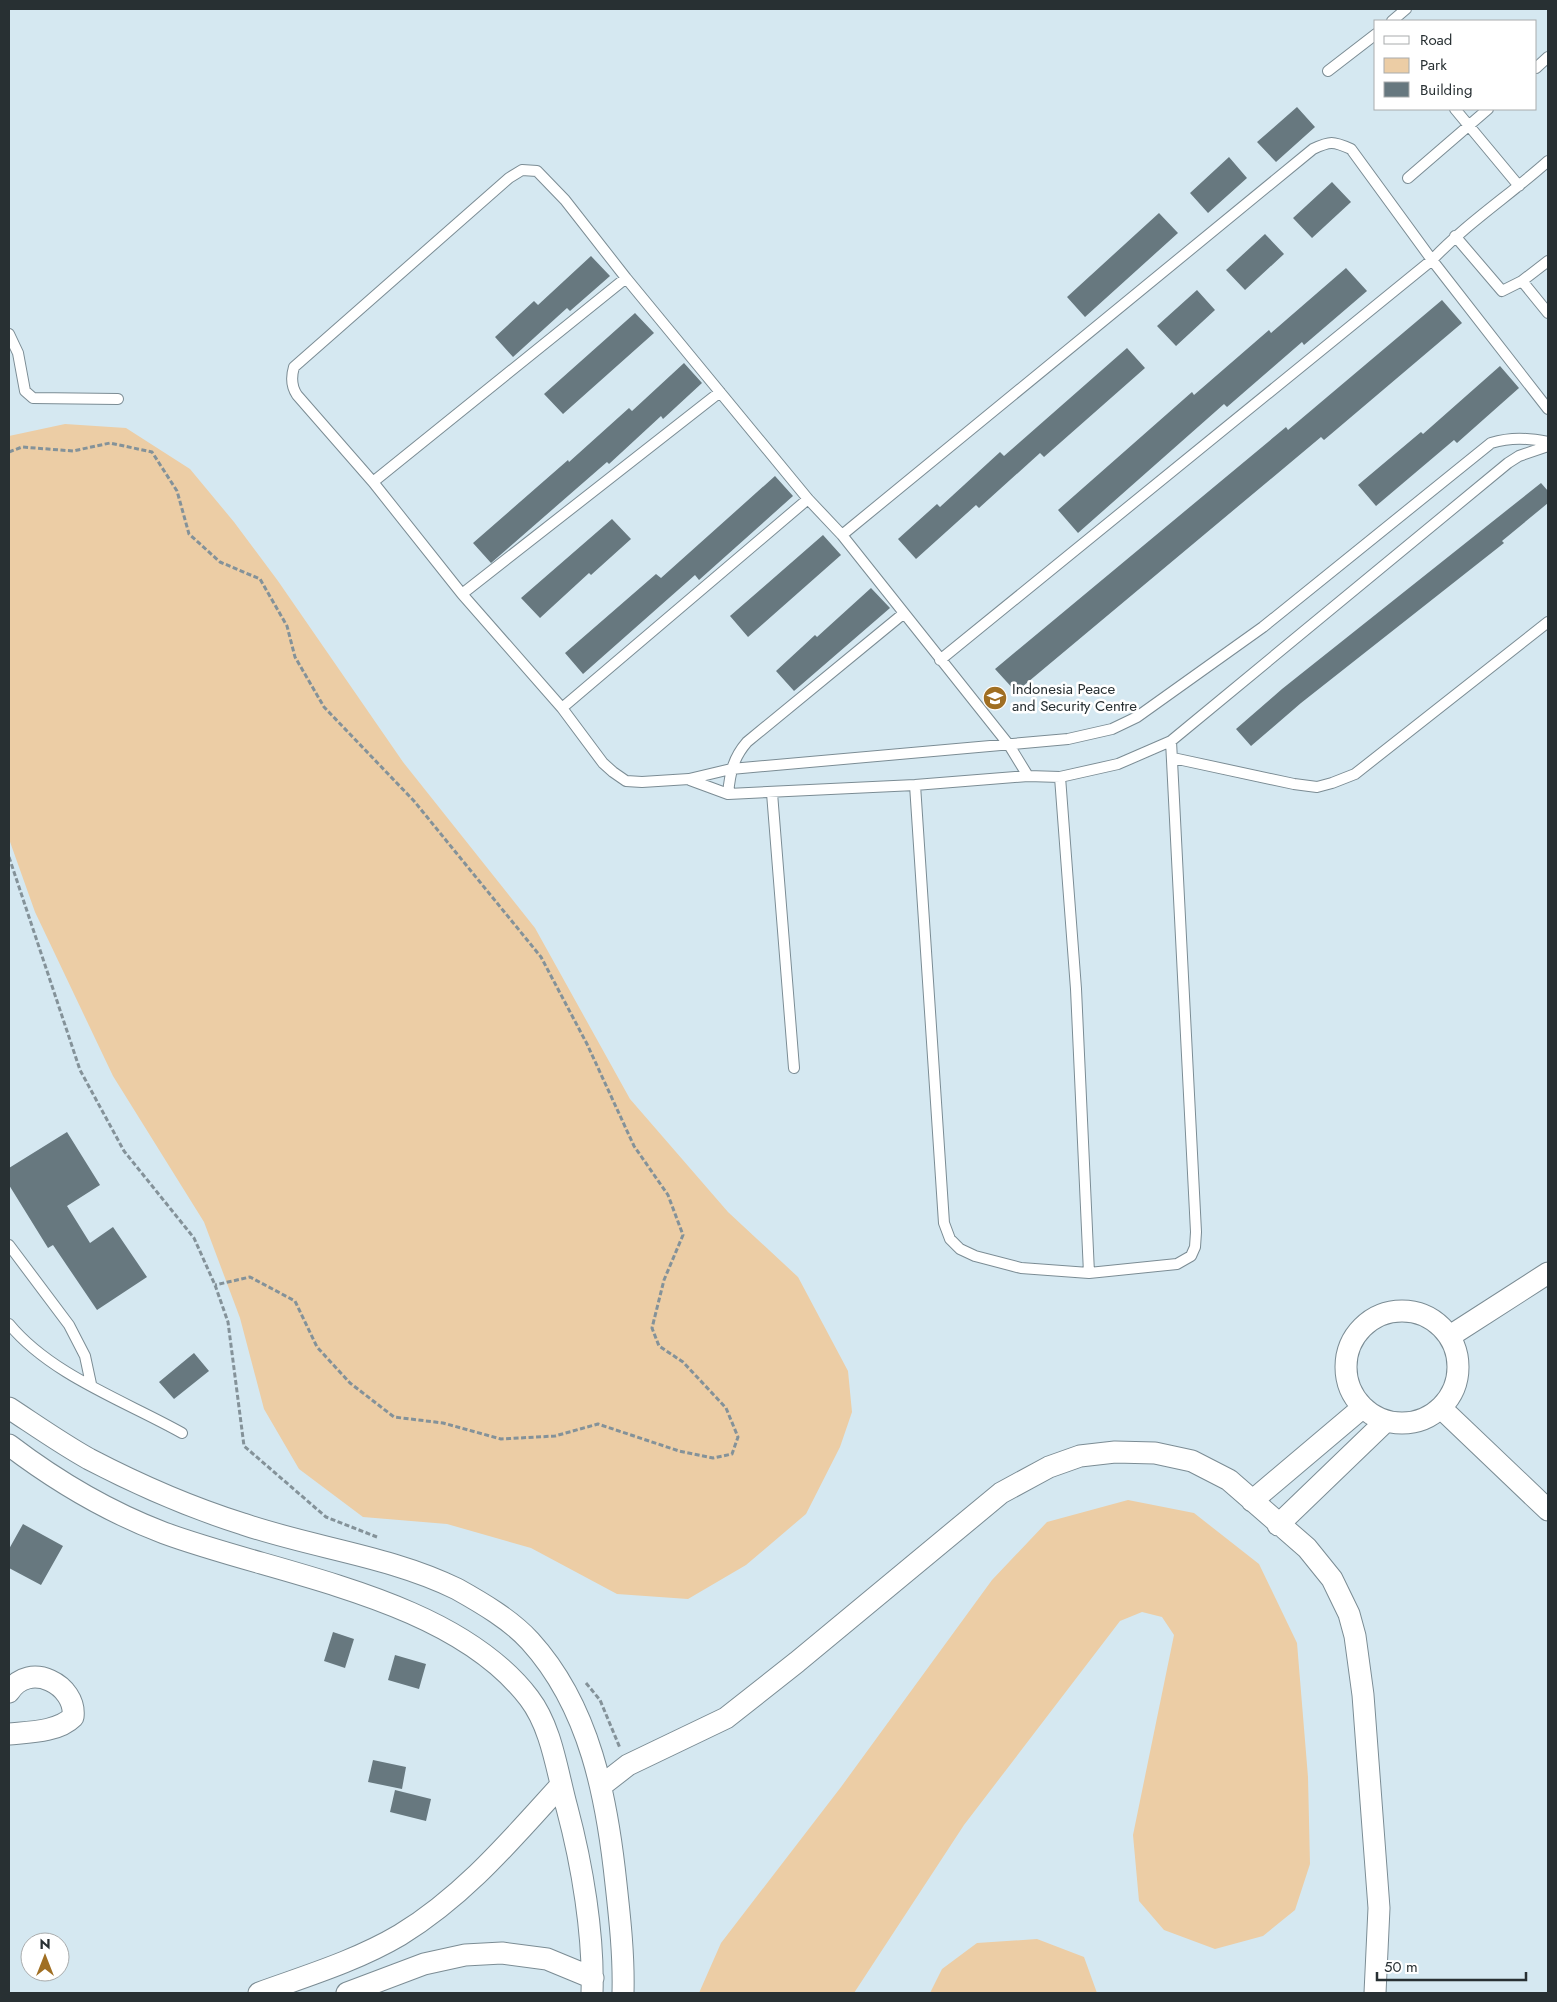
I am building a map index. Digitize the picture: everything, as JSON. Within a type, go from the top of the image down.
[{"type":"street","points":[[1450,1336],[1548,1274]]},
{"type":"street","points":[[1395,1310],[1416,1312],[1435,1321],[1450,1336],[1458,1354],[1459,1374],[1453,1392],[1442,1408],[1425,1419],[1405,1424],[1386,1421],[1362,1408],[1350,1390],[1345,1370],[1348,1349],[1358,1330],[1374,1317],[1395,1310]]},
{"type":"street","points":[[9,1408],[87,1458],[133,1480],[242,1524],[415,1572],[456,1589],[493,1611],[530,1640],[564,1687],[581,1722],[601,1786],[612,1840],[623,1993]]},
{"type":"street","points":[[1252,1501],[1362,1408]]},
{"type":"street","points":[[1442,1408],[1548,1510]]},
{"type":"street","points":[[1278,1525],[1386,1421]]},
{"type":"street","points":[[9,1445],[37,1466],[93,1498],[162,1532],[220,1552],[310,1577],[382,1601],[438,1627],[501,1667],[530,1700],[547,1732],[576,1842],[593,1986]]},
{"type":"street","points":[[601,1786],[628,1765],[726,1718],[797,1662],[1001,1492],[1049,1467],[1080,1456],[1115,1452],[1155,1453],[1200,1465],[1229,1480],[1278,1525],[1307,1548],[1332,1579],[1341,1594],[1355,1636],[1363,1695],[1378,1908],[1375,1993]]},
{"type":"street","points":[[9,1692],[22,1678],[35,1676],[45,1678],[56,1684],[70,1698],[74,1711],[73,1717],[62,1724],[44,1730],[9,1734]]},
{"type":"street","points":[[259,1993],[351,1959],[399,1936],[442,1907],[480,1873],[561,1785]]},
{"type":"street","points":[[347,1993],[424,1964],[465,1955],[502,1953],[547,1959],[593,1986]]},
{"type":"lane","points":[[1393,20],[1406,9]]},
{"type":"lane","points":[[1328,71],[1374,36]]},
{"type":"lane","points":[[1537,67],[1548,57]]},
{"type":"lane","points":[[1456,110],[1519,186]]},
{"type":"lane","points":[[1408,178],[1487,110]]},
{"type":"lane","points":[[842,535],[1305,155],[1325,143],[1336,142],[1351,149],[1432,260],[1548,408]]},
{"type":"lane","points":[[940,660],[1432,260],[1455,236],[1548,161]]},
{"type":"lane","points":[[1028,776],[1009,745],[842,535],[808,499],[626,278],[565,200],[537,171],[522,170],[509,178],[294,367],[292,381],[297,395],[373,482],[462,594],[562,708],[603,763],[626,781],[689,779],[731,769],[1009,745],[1088,736],[1112,729],[1137,717],[1263,626],[1491,442],[1521,438],[1548,442]]},
{"type":"lane","points":[[1455,236],[1498,288],[1506,290],[1522,282],[1548,261]]},
{"type":"lane","points":[[373,482],[626,278]]},
{"type":"lane","points":[[1522,282],[1548,312]]},
{"type":"lane","points":[[9,334],[18,353],[25,391],[28,396],[33,398],[118,399]]},
{"type":"lane","points":[[462,594],[720,392]]},
{"type":"lane","points":[[689,779],[728,794],[772,793],[1028,776],[1060,777],[1118,764],[1172,741],[1508,462],[1548,446]]},
{"type":"lane","points":[[562,708],[808,499]]},
{"type":"lane","points":[[728,794],[731,769],[738,753],[747,742],[903,614]]},
{"type":"lane","points":[[1173,758],[1294,784],[1317,787],[1332,783],[1354,774],[1548,622]]},
{"type":"lane","points":[[915,785],[944,1223],[950,1239],[960,1250],[975,1256],[1021,1268],[1089,1273],[1177,1264],[1191,1256],[1195,1247],[1196,1222],[1172,741]]},
{"type":"lane","points":[[1060,777],[1076,989],[1089,1273]]},
{"type":"lane","points":[[772,793],[794,1068]]},
{"type":"lane","points":[[9,1246],[69,1325],[85,1356],[91,1384]]},
{"type":"lane","points":[[9,1324],[18,1335],[54,1365],[182,1434]]},
{"type":"path","points":[[9,452],[22,448],[73,451],[110,442],[152,452],[177,491],[189,534],[220,562],[260,579],[287,626],[295,657],[324,707],[414,801],[541,956],[587,1044],[634,1146],[668,1195],[683,1235],[664,1280],[652,1328],[659,1346],[683,1362],[726,1408],[738,1437],[732,1454],[712,1458],[679,1451],[598,1424],[555,1436],[501,1439],[443,1423],[394,1417],[350,1383],[316,1347],[295,1301],[250,1277],[215,1285]]},
{"type":"path","points":[[9,857],[80,1070],[124,1151],[194,1238],[215,1285],[228,1322],[244,1446],[326,1517],[378,1537]]},
{"type":"path","points":[[582,1678],[600,1700],[628,1765]]},
{"type":"green space","points":[[65,424],[126,428],[190,469],[234,522],[278,581],[403,762],[535,928],[630,1099],[728,1212],[798,1277],[848,1371],[852,1412],[840,1447],[806,1514],[746,1565],[688,1599],[617,1594],[531,1548],[447,1524],[363,1517],[299,1469],[264,1409],[240,1318],[204,1222],[113,1076],[35,912],[9,839],[9,436]]},
{"type":"green space","points":[[1128,1500],[1194,1513],[1259,1564],[1297,1643],[1308,1777],[1310,1864],[1295,1910],[1263,1936],[1215,1949],[1164,1930],[1139,1901],[1133,1835],[1174,1635],[1162,1617],[1142,1612],[1120,1621],[964,1825],[854,1993],[699,1993],[721,1943],[841,1787],[992,1580],[1047,1522]]},
{"type":"green space","points":[[1037,1939],[1084,1957],[1097,1993],[930,1993],[942,1969],[977,1943]]},
{"type":"building","points":[[1297,107],[1315,127],[1276,162],[1257,142]]},
{"type":"building","points":[[1229,157],[1247,178],[1208,213],[1190,193]]},
{"type":"building","points":[[1332,182],[1351,202],[1312,238],[1293,218]]},
{"type":"building","points":[[1159,213],[1178,233],[1085,317],[1067,297]]},
{"type":"building","points":[[1265,234],[1284,254],[1245,290],[1226,270]]},
{"type":"building","points":[[591,256],[610,276],[570,311],[567,308],[513,357],[495,337],[534,301],[538,305]]},
{"type":"building","points":[[1346,268],[1367,291],[1304,345],[1302,342],[1227,407],[1224,404],[1078,533],[1058,510],[1192,392],[1194,395],[1269,330],[1271,333]]},
{"type":"building","points":[[1197,290],[1215,310],[1176,346],[1157,326]]},
{"type":"building","points":[[1442,300],[1462,323],[1324,440],[1321,437],[1016,692],[995,669],[1286,427],[1288,430]]},
{"type":"building","points":[[635,313],[654,333],[563,414],[544,394]]},
{"type":"building","points":[[1127,348],[1145,368],[1044,457],[1040,453],[979,508],[976,505],[916,559],[898,539],[937,504],[940,507],[1000,452],[1004,456]]},
{"type":"building","points":[[684,363],[702,383],[663,419],[661,416],[609,464],[607,462],[491,563],[473,543],[568,460],[569,462],[629,408],[632,411]]},
{"type":"building","points":[[1500,366],[1519,388],[1457,443],[1454,440],[1376,506],[1358,485],[1421,432],[1423,434]]},
{"type":"building","points":[[775,476],[793,496],[699,580],[695,575],[583,674],[565,653],[656,574],[661,578]]},
{"type":"building","points":[[1541,483],[1548,491],[1548,503],[1502,541],[1504,543],[1301,703],[1251,746],[1236,729],[1282,689]]},
{"type":"building","points":[[612,519],[631,539],[591,575],[589,573],[540,618],[521,598]]},
{"type":"building","points":[[823,535],[841,555],[748,637],[730,616]]},
{"type":"building","points":[[871,588],[890,608],[794,691],[776,671]]},
{"type":"building","points":[[67,1132],[100,1185],[67,1206],[90,1243],[113,1227],[147,1277],[97,1310],[53,1245],[48,1248],[9,1185],[9,1168]]},
{"type":"building","points":[[194,1353],[209,1371],[174,1399],[159,1382]]},
{"type":"building","points":[[23,1524],[63,1546],[41,1585],[9,1568],[9,1549]]},
{"type":"building","points":[[333,1632],[354,1639],[345,1668],[324,1661]]},
{"type":"building","points":[[395,1655],[426,1664],[419,1689],[388,1680]]},
{"type":"building","points":[[373,1760],[406,1767],[402,1789],[368,1782]]},
{"type":"building","points":[[395,1790],[431,1799],[426,1821],[390,1812]]},
{"type":"place","name":"Indonesia Peace and Security Centre","points":[[995,698]]}]
